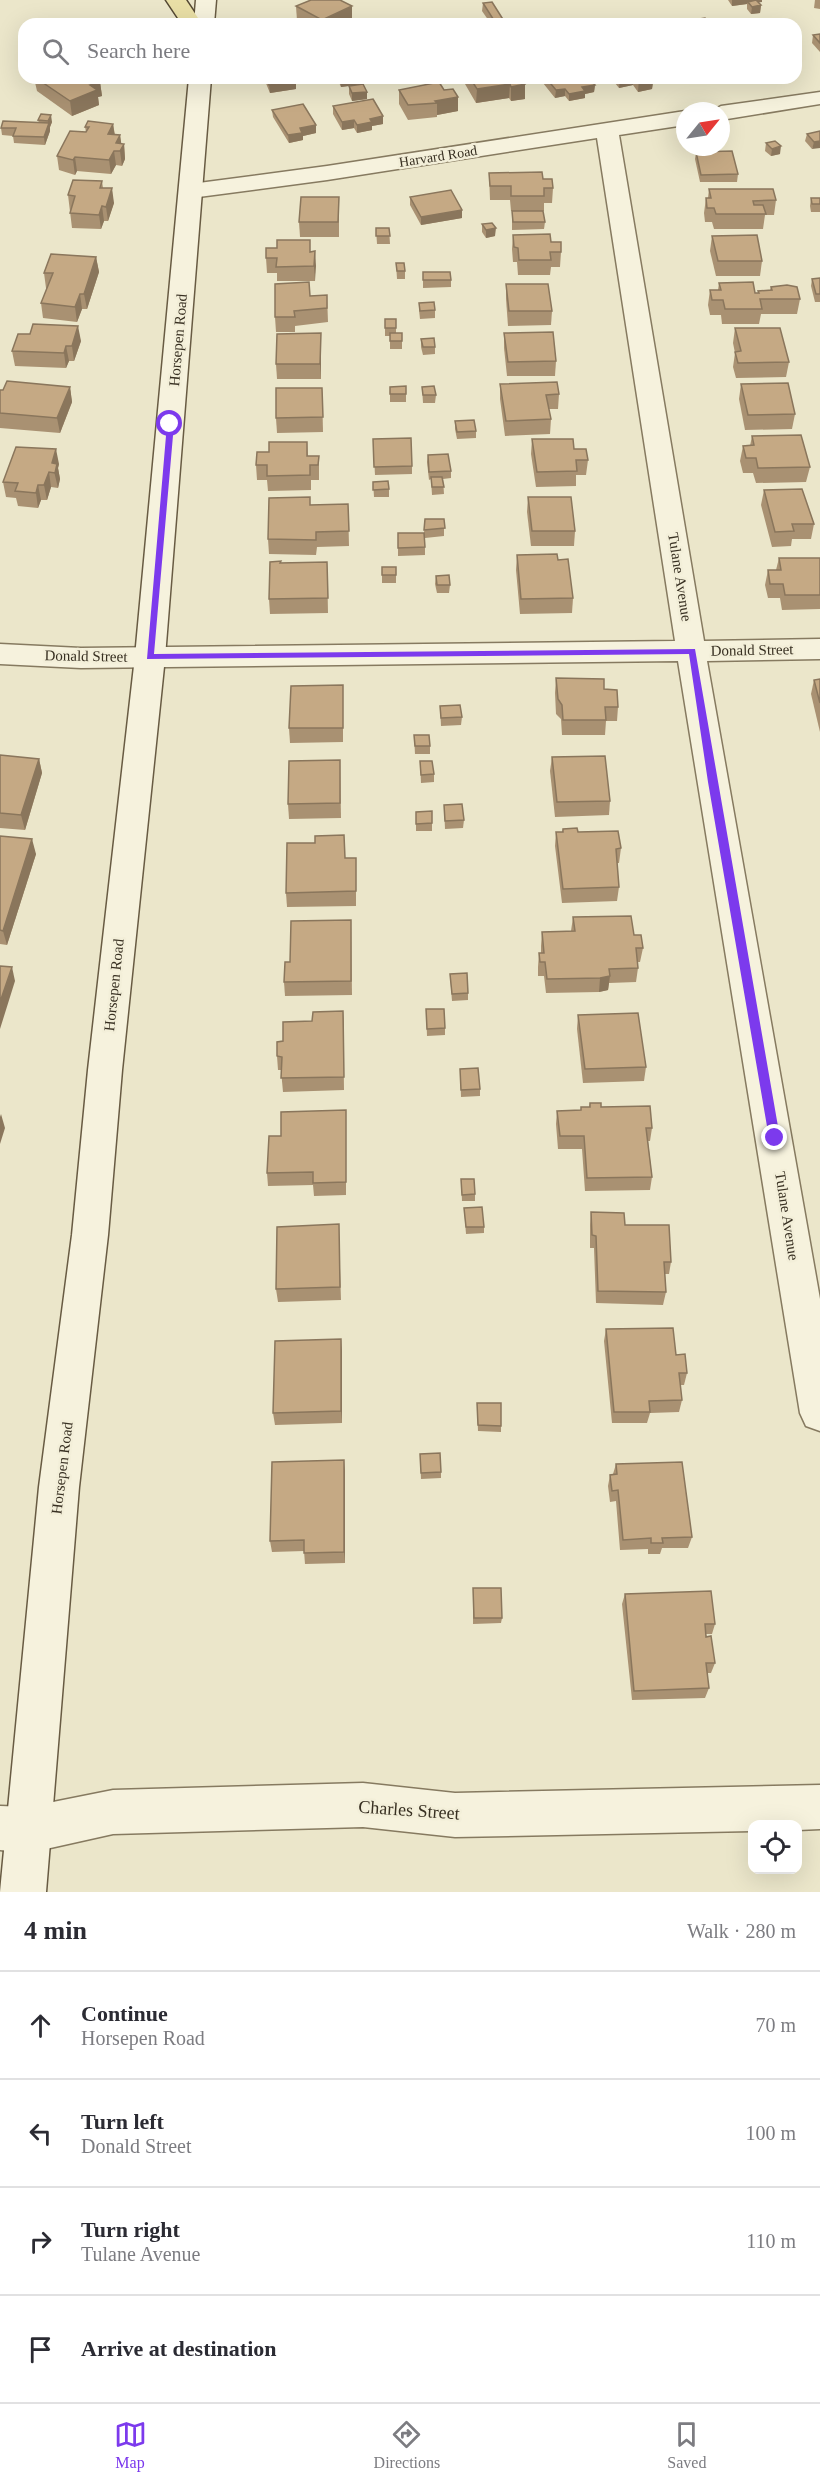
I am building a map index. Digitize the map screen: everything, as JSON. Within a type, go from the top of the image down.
[{"type":"main road","points":[[176,0],[188,18]]},
{"type":"street","points":[[204,18],[206,0]]},
{"type":"street","name":"Horsepen Road","points":[[23,1892],[14,1829],[90,1235],[105,1070],[150,657],[200,84]]},
{"type":"street","points":[[730,112],[820,98]]},
{"type":"street","name":"Harvard Road","points":[[191,191],[327,173],[676,119]]},
{"type":"street","name":"Tulane Avenue","points":[[608,130],[712,782],[744,956],[820,1413]]},
{"type":"street","name":"Donald Street","points":[[0,654],[81,658],[820,649]]},
{"type":"street","name":"Charles Street","points":[[14,1829],[113,1812],[363,1805],[455,1815],[820,1807]]},
{"type":"building","points":[[311,0],[340,0],[352,6],[326,18],[318,18],[296,6]]},
{"type":"building","points":[[756,0],[761,5],[752,7],[748,2]]},
{"type":"building","points":[[492,2],[502,18],[492,18],[483,3]]},
{"type":"building","points":[[820,34],[820,43],[813,35]]},
{"type":"building","points":[[45,84],[93,84],[90,85],[97,90],[70,101]]},
{"type":"building","points":[[363,84],[367,92],[352,93],[349,86]]},
{"type":"building","points":[[440,84],[444,90],[453,89],[458,97],[435,101],[437,103],[408,105],[399,90]]},
{"type":"building","points":[[474,84],[510,84],[477,89]]},
{"type":"building","points":[[551,84],[595,85],[582,87],[585,91],[569,94],[565,89],[556,90]]},
{"type":"building","points":[[373,99],[383,116],[370,119],[372,122],[357,125],[354,120],[342,122],[333,106]]},
{"type":"building","points":[[303,104],[316,125],[300,128],[302,133],[288,135],[272,110]]},
{"type":"building","points":[[41,114],[51,115],[48,121],[38,120]]},
{"type":"building","points":[[3,121],[49,123],[44,137],[13,136],[16,128],[1,128]]},
{"type":"building","points":[[88,121],[113,124],[108,134],[120,135],[116,143],[124,144],[120,151],[114,151],[109,160],[75,157],[73,160],[57,156],[70,131],[86,132],[89,127],[85,127]]},
{"type":"building","points":[[820,131],[820,141],[814,142],[807,134]]},
{"type":"building","points":[[775,141],[781,146],[772,149],[766,143]]},
{"type":"building","points":[[730,151],[732,151],[738,174],[701,175],[697,156],[730,156]]},
{"type":"building","points":[[542,172],[543,179],[552,179],[553,188],[544,188],[544,196],[511,196],[511,186],[490,186],[489,173]]},
{"type":"building","points":[[73,180],[102,181],[100,188],[112,188],[106,207],[102,206],[99,215],[70,213],[75,196],[68,195]]},
{"type":"building","points":[[709,189],[773,189],[776,200],[753,201],[754,205],[763,205],[766,214],[716,214],[714,208],[707,208],[706,198],[711,198]]},
{"type":"building","points":[[451,190],[462,210],[421,217],[410,197]]},
{"type":"building","points":[[301,197],[339,197],[338,222],[299,222]]},
{"type":"building","points":[[811,198],[820,198],[820,204],[812,204]]},
{"type":"building","points":[[512,211],[543,211],[545,222],[513,222]]},
{"type":"building","points":[[492,223],[496,228],[486,230],[482,224]]},
{"type":"building","points":[[376,228],[389,228],[390,236],[376,236]]},
{"type":"building","points":[[550,234],[551,242],[561,242],[561,252],[550,252],[551,260],[519,260],[518,248],[514,247],[513,235]]},
{"type":"building","points":[[757,235],[762,261],[718,261],[712,236]]},
{"type":"building","points":[[277,240],[310,240],[310,252],[315,251],[314,266],[276,267],[277,258],[266,258],[266,248],[277,248]]},
{"type":"building","points":[[51,254],[96,257],[84,294],[80,294],[75,307],[41,303],[53,273],[44,273]]},
{"type":"building","points":[[396,263],[404,263],[405,271],[397,271]]},
{"type":"building","points":[[423,272],[450,272],[451,280],[423,280]]},
{"type":"building","points":[[820,278],[820,294],[816,294],[812,279]]},
{"type":"building","points":[[309,282],[310,296],[327,295],[327,308],[294,311],[295,317],[275,317],[275,284]]},
{"type":"building","points":[[753,282],[755,293],[772,290],[771,287],[787,285],[797,287],[800,299],[760,299],[762,309],[725,309],[723,300],[712,300],[710,290],[721,290],[719,283]]},
{"type":"building","points":[[506,284],[548,284],[552,311],[509,311]]},
{"type":"building","points":[[434,302],[435,310],[420,311],[419,303]]},
{"type":"building","points":[[385,319],[396,319],[396,328],[385,328]]},
{"type":"building","points":[[33,324],[78,326],[72,346],[66,346],[64,353],[12,351],[18,334],[30,334]]},
{"type":"building","points":[[735,328],[780,328],[789,362],[738,363],[735,352],[741,351]]},
{"type":"building","points":[[553,332],[556,361],[508,362],[504,333]]},
{"type":"building","points":[[321,333],[320,364],[276,364],[277,334]]},
{"type":"building","points":[[390,333],[402,333],[402,341],[390,341]]},
{"type":"building","points":[[434,338],[435,347],[423,347],[421,339]]},
{"type":"building","points":[[7,381],[70,387],[57,418],[0,413],[0,390],[3,390]]},
{"type":"building","points":[[557,382],[559,394],[546,395],[551,419],[506,421],[500,384]]},
{"type":"building","points":[[788,383],[795,414],[748,415],[741,384]]},
{"type":"building","points":[[406,386],[406,394],[390,394],[390,387]]},
{"type":"building","points":[[434,386],[436,395],[423,395],[422,387]]},
{"type":"building","points":[[276,388],[322,388],[323,417],[276,418]]},
{"type":"building","points":[[474,420],[476,431],[457,432],[455,421]]},
{"type":"building","points":[[801,435],[810,467],[758,468],[756,458],[746,458],[743,446],[754,445],[752,436]]},
{"type":"building","points":[[411,438],[412,466],[374,467],[373,439]]},
{"type":"building","points":[[532,439],[573,439],[574,449],[586,449],[588,460],[576,460],[577,471],[537,472]]},
{"type":"building","points":[[269,442],[307,442],[307,456],[319,456],[318,465],[310,465],[310,475],[267,476],[267,465],[256,465],[257,452],[269,452]]},
{"type":"building","points":[[16,447],[56,449],[52,463],[57,464],[55,473],[49,472],[44,485],[38,485],[36,493],[15,491],[18,483],[3,482]]},
{"type":"building","points":[[448,454],[451,471],[429,472],[428,455]]},
{"type":"building","points":[[431,477],[442,477],[444,487],[432,487]]},
{"type":"building","points":[[388,481],[389,489],[373,490],[373,482]]},
{"type":"building","points":[[802,489],[814,524],[792,524],[794,531],[775,532],[764,490]]},
{"type":"building","points":[[310,497],[310,505],[348,504],[349,531],[316,532],[316,540],[268,539],[269,498]]},
{"type":"building","points":[[528,497],[571,497],[575,531],[532,531]]},
{"type":"building","points":[[425,519],[444,519],[445,528],[424,530]]},
{"type":"building","points":[[398,533],[424,533],[425,547],[398,548]]},
{"type":"building","points":[[557,554],[558,560],[568,559],[573,598],[521,599],[517,555]]},
{"type":"building","points":[[779,558],[820,558],[820,595],[785,595],[783,584],[770,584],[768,570],[781,570]]},
{"type":"building","points":[[281,561],[280,563],[327,562],[328,598],[269,599],[270,562]]},
{"type":"building","points":[[382,567],[396,567],[396,575],[382,575]]},
{"type":"building","points":[[449,575],[450,585],[437,585],[436,576]]},
{"type":"building","points":[[556,678],[604,679],[604,689],[617,690],[618,707],[605,707],[606,720],[563,720]]},
{"type":"building","points":[[820,679],[820,703],[814,680]]},
{"type":"building","points":[[343,685],[343,728],[289,728],[291,686]]},
{"type":"building","points":[[460,705],[462,717],[441,718],[440,706]]},
{"type":"building","points":[[414,735],[429,735],[430,746],[415,746]]},
{"type":"building","points":[[0,755],[39,759],[21,815],[0,813]]},
{"type":"building","points":[[605,756],[610,801],[557,802],[552,757]]},
{"type":"building","points":[[340,760],[340,803],[288,804],[289,761]]},
{"type":"building","points":[[420,761],[432,761],[434,774],[421,775]]},
{"type":"building","points":[[462,804],[464,820],[445,821],[444,805]]},
{"type":"building","points":[[432,811],[432,823],[416,824],[416,812]]},
{"type":"building","points":[[577,828],[578,832],[618,831],[621,848],[616,849],[619,887],[563,889],[556,832]]},
{"type":"building","points":[[344,835],[345,858],[356,858],[356,891],[286,893],[287,843],[315,843],[315,836]]},
{"type":"building","points":[[0,836],[32,839],[3,931],[0,930]]},
{"type":"building","points":[[631,916],[634,935],[641,935],[643,948],[636,948],[638,968],[609,969],[610,976],[600,978],[547,979],[545,962],[540,962],[539,953],[544,953],[542,932],[575,931],[573,917]]},
{"type":"building","points":[[351,920],[351,981],[284,982],[285,962],[290,962],[291,921]]},
{"type":"building","points":[[0,966],[12,967],[0,1002]]},
{"type":"building","points":[[467,973],[468,993],[452,994],[450,974]]},
{"type":"building","points":[[426,1009],[444,1009],[445,1028],[427,1029]]},
{"type":"building","points":[[343,1011],[344,1077],[281,1078],[282,1057],[277,1056],[277,1042],[283,1041],[283,1022],[312,1021],[313,1012]]},
{"type":"building","points":[[638,1013],[646,1067],[585,1069],[578,1015]]},
{"type":"building","points":[[478,1068],[480,1089],[461,1090],[460,1069]]},
{"type":"building","points":[[590,1103],[601,1103],[601,1107],[650,1106],[652,1128],[646,1128],[652,1177],[587,1178],[584,1136],[560,1136],[557,1111],[581,1110],[581,1107],[590,1107]]},
{"type":"building","points":[[346,1110],[346,1182],[313,1183],[313,1172],[267,1173],[269,1136],[281,1136],[281,1112]]},
{"type":"building","points":[[461,1179],[474,1179],[475,1194],[462,1195]]},
{"type":"building","points":[[482,1207],[484,1227],[466,1227],[464,1208]]},
{"type":"building","points":[[591,1212],[624,1213],[625,1225],[669,1225],[671,1262],[664,1262],[666,1292],[598,1291],[596,1236],[592,1235]]},
{"type":"building","points":[[339,1224],[340,1287],[276,1289],[277,1227]]},
{"type":"building","points":[[673,1328],[676,1355],[685,1354],[687,1373],[679,1373],[682,1400],[649,1401],[650,1412],[614,1412],[606,1329]]},
{"type":"building","points":[[341,1339],[341,1411],[273,1413],[275,1341]]},
{"type":"building","points":[[477,1403],[501,1403],[501,1426],[478,1425]]},
{"type":"building","points":[[440,1453],[441,1472],[421,1473],[420,1454]]},
{"type":"building","points":[[344,1460],[344,1552],[304,1553],[304,1540],[270,1541],[272,1462]]},
{"type":"building","points":[[682,1462],[692,1537],[662,1538],[663,1543],[651,1543],[651,1538],[623,1540],[618,1490],[612,1491],[610,1475],[617,1474],[616,1464]]},
{"type":"building","points":[[473,1588],[501,1588],[502,1618],[474,1618]]},
{"type":"building","points":[[711,1591],[715,1624],[705,1624],[706,1637],[711,1636],[715,1663],[706,1663],[709,1688],[634,1691],[625,1594]]},
{"type":"route","points":[[170,424],[150,657],[692,651],[712,782],[775,1138]]}]
